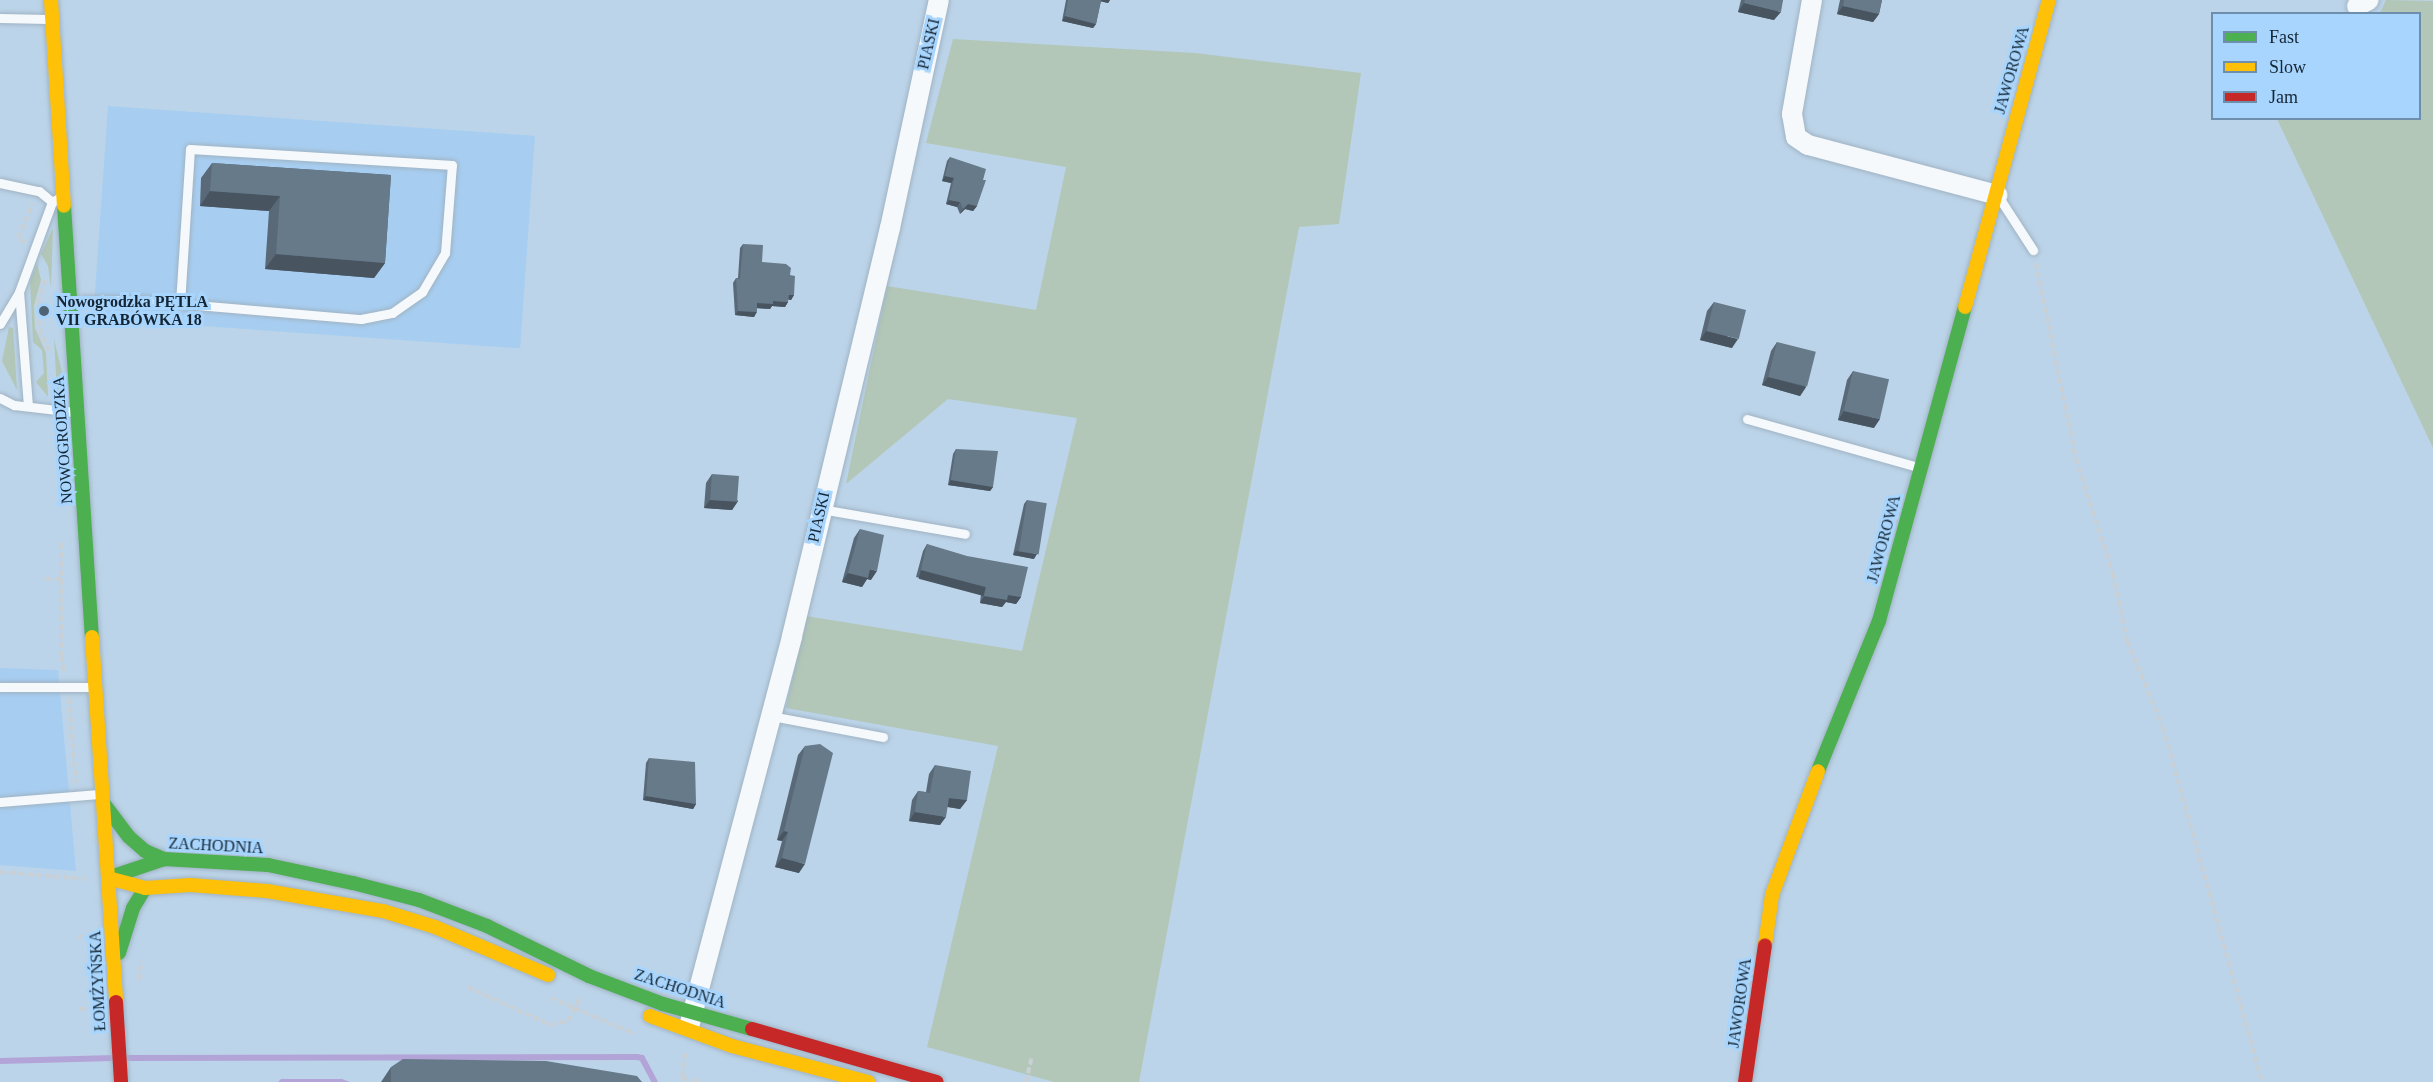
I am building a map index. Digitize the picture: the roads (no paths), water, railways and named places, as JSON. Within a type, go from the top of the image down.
[{"type":"main road","name":"NOWOGRODZKA","points":[[51,0],[58,199],[71,301],[108,878]]},
{"type":"main road","name":"JAWOROWA","points":[[1745,1082],[1778,877],[1879,621],[2049,0]]},
{"type":"main road","points":[[104,799],[129,837],[145,851],[164,859]]},
{"type":"main road","name":"ZACHODNIA","points":[[108,878],[164,859],[268,865],[419,900],[487,926],[589,976],[691,1022],[868,1082]]},
{"type":"main road","points":[[108,878],[145,888],[190,885],[267,891],[383,912],[435,927],[615,1002]]},
{"type":"main road","name":"ŁOMŻYŃSKA","points":[[108,878],[121,1078]]},
{"type":"main road","points":[[115,975],[124,933],[145,888]]},
{"type":"main road","name":"ZACHODNIA","points":[[636,1010],[937,1082]]},
{"type":"street","name":"PIASKI","points":[[691,1022],[771,716],[890,228],[939,0]]},
{"type":"street","points":[[1812,0],[1792,114],[1796,137],[1808,145],[1997,195]]},
{"type":"lane","points":[[0,18],[52,19]]},
{"type":"lane","points":[[71,301],[180,303],[361,319],[392,313],[422,292],[445,253],[452,165],[190,149],[180,303]]},
{"type":"lane","points":[[0,183],[39,191],[58,199],[33,248],[19,292],[0,324]]},
{"type":"lane","points":[[1997,195],[2033,250]]},
{"type":"lane","points":[[19,292],[28,406]]},
{"type":"lane","points":[[0,398],[28,406],[78,412]]},
{"type":"lane","points":[[1747,420],[1920,468]]},
{"type":"lane","points":[[821,509],[965,534]]},
{"type":"lane","points":[[0,687],[97,687]]},
{"type":"lane","points":[[771,716],[883,737]]},
{"type":"lane","points":[[0,802],[77,797],[104,799]]},
{"type":"waterway","points":[[127,1058],[637,1057],[642,1058],[655,1082]]},
{"type":"waterway","points":[[0,1061],[114,1058]]},
{"type":"place","name":"Nowogrodzka PĘTLA VII GRABÓWKA 18","points":[[44,311]]}]
